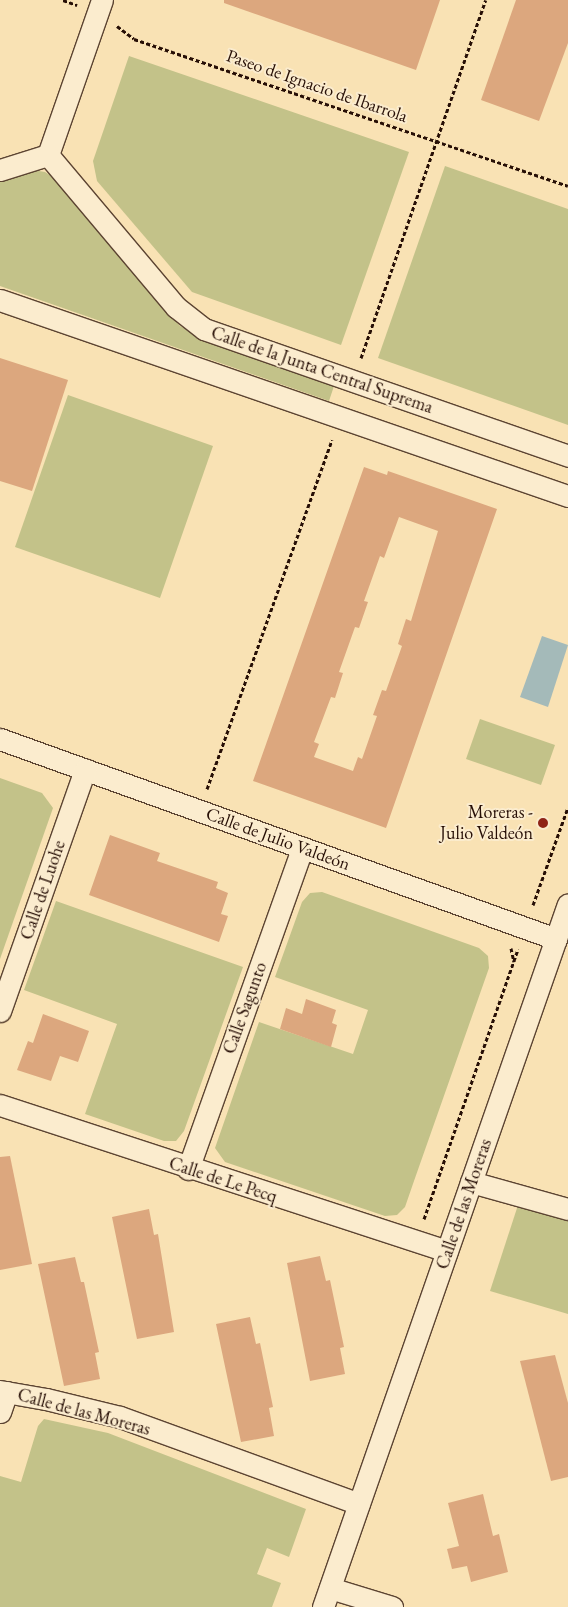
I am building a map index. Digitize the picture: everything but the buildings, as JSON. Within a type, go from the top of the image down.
[{"type":"street","points":[[0,170],[48,155],[100,6]]},
{"type":"street","name":"Calle de la Junta Central Suprema","points":[[48,155],[176,307],[204,329],[568,456]]},
{"type":"street","points":[[0,300],[568,496]]},
{"type":"street","name":"Calle de Julio Valdeón","points":[[0,739],[556,939]]},
{"type":"street","name":"Calle de Luohe","points":[[0,1011],[85,769]]},
{"type":"street","name":"Calle Sagunto","points":[[188,1169],[302,848]]},
{"type":"street","name":"Calle de las Moreras","points":[[392,1607],[327,1597],[567,911]]},
{"type":"street","name":"Calle de Le Pecq","points":[[0,1105],[188,1169],[448,1251]]},
{"type":"street","points":[[471,1182],[568,1209]]},
{"type":"street","name":"Calle de las Moreras","points":[[0,1412],[3,1392],[120,1417],[359,1504]]},
{"type":"path","name":"Paseo de Ignacio de Ibarrola","points":[[63,0],[100,6],[134,40],[568,186]]},
{"type":"path","points":[[416,1241],[568,807]]},
{"type":"shaded area","points":[[129,56],[409,152],[341,345],[192,292],[97,181],[93,161]]},
{"type":"shaded area","points":[[445,166],[568,209],[568,425],[378,358]]},
{"type":"shaded area","points":[[33,170],[45,172],[56,179],[180,326],[225,348],[334,386],[329,401],[0,286],[0,180]]},
{"type":"shaded area","points":[[68,395],[213,446],[160,598],[15,547]]},
{"type":"shaded area","points":[[542,636],[568,645],[548,707],[520,697]]},
{"type":"shaded area","points":[[480,719],[555,745],[541,785],[466,759]]},
{"type":"shaded area","points":[[0,778],[42,793],[53,808],[0,959]]},
{"type":"shaded area","points":[[322,892],[479,948],[488,956],[489,968],[405,1207],[397,1215],[385,1216],[225,1162],[215,1148],[259,1022],[353,1054],[368,1010],[275,977],[302,902],[310,893]]},
{"type":"shaded area","points":[[56,901],[243,967],[184,1131],[176,1141],[164,1141],[85,1114],[117,1024],[24,990]]},
{"type":"shaded area","points":[[518,1205],[568,1219],[568,1314],[490,1291]]},
{"type":"shaded area","points":[[44,1419],[108,1433],[306,1509],[289,1557],[267,1548],[257,1574],[281,1583],[272,1607],[0,1607],[0,1476],[21,1482],[38,1426]]},
{"type":"place","name":"Moreras - Julio Valdeón","points":[[543,823]]}]
